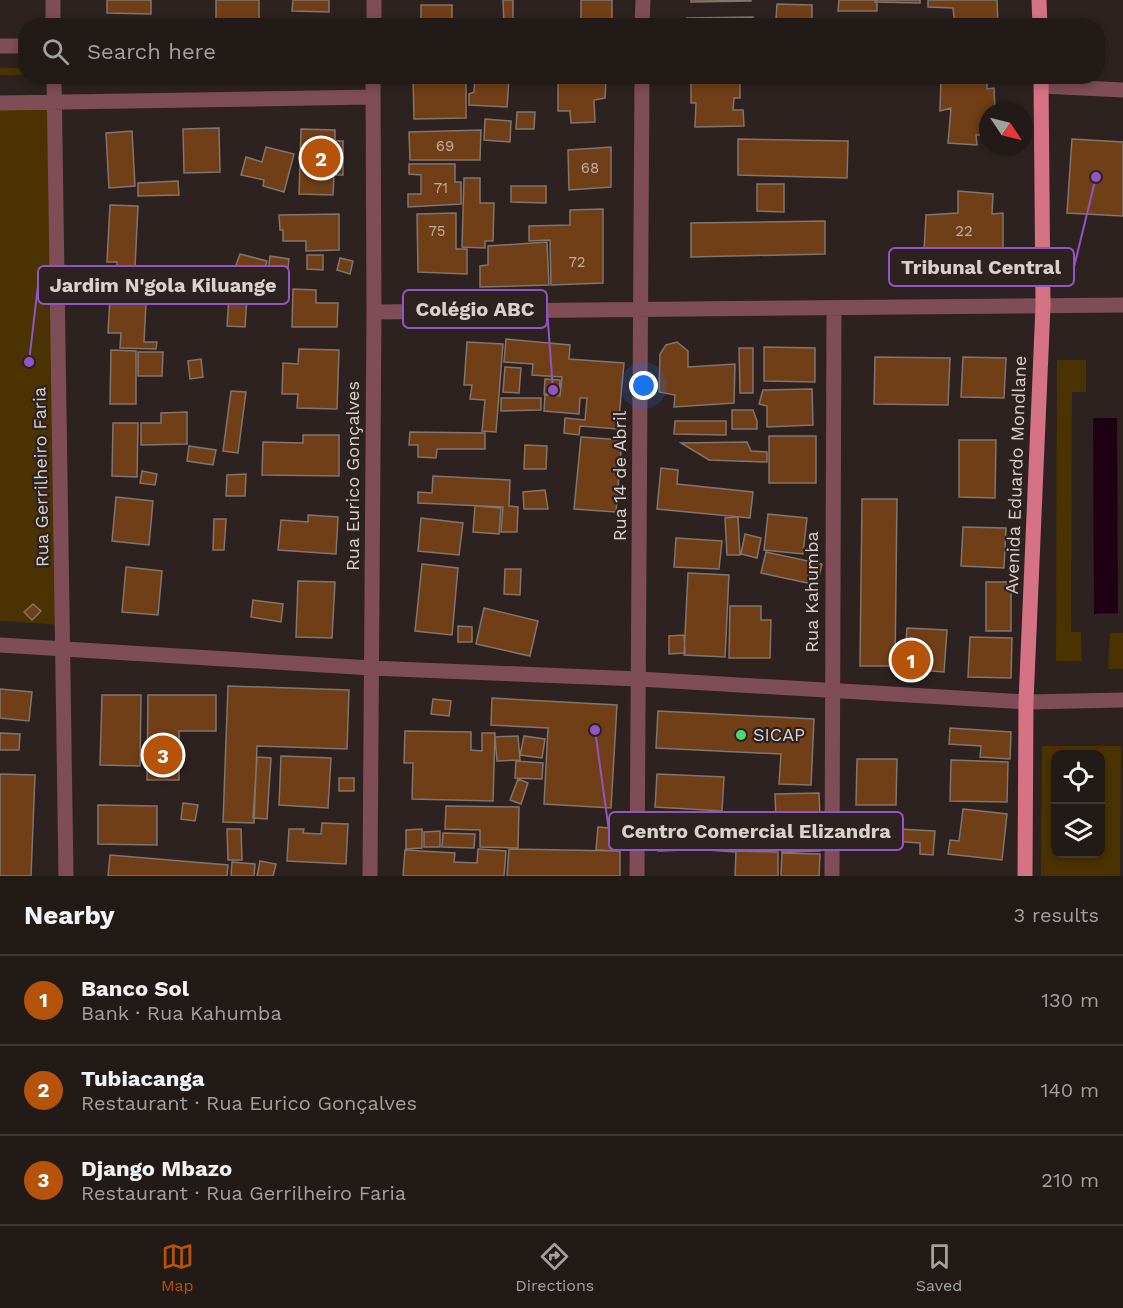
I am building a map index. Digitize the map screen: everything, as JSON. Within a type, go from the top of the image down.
[{"type":"main road","points":[[1039,0],[1040,18]]},
{"type":"main road","name":"Avenida Eduardo Mondlane","points":[[1025,876],[1026,702],[1043,306],[1041,84]]},
{"type":"street","points":[[53,0],[53,18]]},
{"type":"street","points":[[374,0],[374,18]]},
{"type":"street","points":[[642,18],[643,0]]},
{"type":"street","points":[[0,46],[18,46]]},
{"type":"street","name":"Rua Gerrilheiro Faria","points":[[54,84],[66,876]]},
{"type":"street","name":"Rua Eurico Gonçalves","points":[[369,876],[374,312],[373,84]]},
{"type":"street","name":"Rua 14 de Abril","points":[[637,876],[642,84]]},
{"type":"street","points":[[1068,84],[1123,90]]},
{"type":"street","points":[[0,103],[373,97]]},
{"type":"street","points":[[374,312],[1123,305]]},
{"type":"street","name":"Rua Kahumba","points":[[832,876],[834,308]]},
{"type":"street","points":[[0,645],[371,669],[639,679],[1026,702],[1123,700]]},
{"type":"shaded area","points":[[0,68],[18,68],[18,75],[0,75]]},
{"type":"shaded area","points":[[55,102],[63,625],[0,621],[0,103]]},
{"type":"shaded area","points":[[1057,360],[1086,360],[1086,392],[1072,392],[1071,632],[1081,632],[1082,661],[1056,661]]},
{"type":"shaded area","points":[[1093,418],[1117,418],[1118,613],[1094,614]]},
{"type":"shaded area","points":[[1110,633],[1123,633],[1123,669],[1108,669]]},
{"type":"shaded area","points":[[1042,746],[1121,746],[1120,876],[1041,876]]},
{"type":"building","points":[[107,0],[151,0],[151,14],[107,13]]},
{"type":"building","points":[[216,0],[259,0],[259,18],[216,18]]},
{"type":"building","points":[[293,0],[329,0],[329,12],[292,11]]},
{"type":"building","points":[[503,0],[513,0],[513,18],[504,18]]},
{"type":"building","points":[[581,0],[612,0],[612,18],[581,18]]},
{"type":"building","points":[[691,0],[751,0],[751,1],[691,2]]},
{"type":"building","points":[[839,0],[877,0],[877,11],[838,11]]},
{"type":"building","points":[[875,0],[920,0],[920,3],[875,2]]},
{"type":"building","points":[[928,0],[997,0],[998,18],[954,18],[953,8],[928,7]]},
{"type":"building","points":[[777,4],[812,5],[812,18],[776,18]]},
{"type":"building","points":[[421,5],[452,5],[452,18],[421,18]]},
{"type":"building","points":[[753,17],[753,18],[687,18]]},
{"type":"building","points":[[413,84],[466,84],[466,118],[414,119]]},
{"type":"building","points":[[475,84],[509,84],[507,107],[469,105],[469,94],[474,92]]},
{"type":"building","points":[[558,84],[606,84],[605,98],[594,100],[595,122],[571,123],[570,111],[558,111]]},
{"type":"building","points":[[691,84],[740,84],[740,98],[734,98],[733,110],[743,110],[744,126],[695,127],[696,103],[691,103]]},
{"type":"building","points":[[941,84],[987,84],[987,89],[994,88],[995,102],[979,102],[977,145],[948,143],[951,108],[940,111]]},
{"type":"building","points":[[517,112],[535,112],[534,129],[516,129]]},
{"type":"building","points":[[485,119],[511,121],[510,142],[484,140]]},
{"type":"building","points":[[219,128],[220,172],[184,173],[183,129]]},
{"type":"building","points":[[301,129],[335,130],[335,141],[343,141],[343,175],[334,175],[333,195],[299,194]]},
{"type":"building","points":[[481,130],[480,160],[410,160],[409,132]]},
{"type":"building","points":[[132,131],[135,186],[109,188],[106,133]]},
{"type":"building","points":[[738,139],[848,141],[847,178],[738,175]]},
{"type":"building","points":[[1072,139],[1123,142],[1123,216],[1067,213]]},
{"type":"building","points":[[266,147],[294,154],[284,192],[263,186],[264,180],[241,175],[246,157],[262,162]]},
{"type":"building","points":[[611,147],[611,187],[569,190],[568,150]]},
{"type":"building","points":[[409,164],[455,164],[455,182],[461,182],[461,204],[408,207],[408,194],[421,194],[421,175],[409,174]]},
{"type":"building","points":[[464,178],[480,178],[480,203],[494,203],[493,241],[485,241],[485,248],[462,247]]},
{"type":"building","points":[[178,181],[179,195],[138,196],[138,183]]},
{"type":"building","points":[[757,184],[784,184],[784,212],[757,211]]},
{"type":"building","points":[[511,186],[546,186],[546,203],[511,202]]},
{"type":"building","points":[[958,191],[993,194],[992,214],[1003,213],[1003,253],[993,255],[993,268],[912,266],[913,248],[924,251],[926,215],[958,213]]},
{"type":"building","points":[[110,205],[138,206],[135,267],[155,268],[153,303],[146,303],[144,342],[157,342],[156,349],[120,348],[121,333],[108,333],[111,280],[117,280],[117,262],[107,262]]},
{"type":"building","points":[[603,209],[603,283],[551,285],[550,240],[529,241],[529,226],[570,225],[570,210]]},
{"type":"building","points":[[456,213],[456,249],[467,249],[467,274],[418,272],[417,214]]},
{"type":"building","points":[[339,214],[339,250],[306,251],[306,241],[283,241],[279,215]]},
{"type":"building","points":[[825,221],[825,254],[691,257],[691,223]]},
{"type":"building","points":[[547,242],[549,285],[480,287],[480,266],[488,265],[488,246]]},
{"type":"building","points":[[240,254],[267,261],[264,273],[236,265]]},
{"type":"building","points":[[307,255],[323,255],[323,270],[307,269]]},
{"type":"building","points":[[270,256],[289,259],[287,276],[268,273]]},
{"type":"building","points":[[340,258],[353,261],[350,274],[337,270]]},
{"type":"building","points":[[293,289],[316,290],[316,303],[338,303],[337,327],[292,327]]},
{"type":"building","points":[[229,296],[247,297],[245,327],[227,326]]},
{"type":"building","points":[[506,339],[570,345],[569,359],[624,363],[618,429],[580,426],[579,435],[564,433],[565,418],[585,420],[587,398],[580,398],[579,414],[544,411],[545,395],[560,396],[562,377],[532,375],[533,364],[504,362]]},
{"type":"building","points":[[467,342],[503,344],[496,432],[482,431],[485,400],[470,399],[472,385],[464,385]]},
{"type":"building","points":[[677,342],[688,351],[688,367],[735,364],[734,403],[674,407],[675,395],[659,392],[660,354],[666,345]]},
{"type":"building","points":[[764,347],[815,348],[815,382],[764,381]]},
{"type":"building","points":[[739,348],[753,348],[753,393],[740,393]]},
{"type":"building","points":[[299,349],[339,350],[337,409],[297,408],[298,394],[282,394],[283,363],[298,364]]},
{"type":"building","points":[[111,350],[136,351],[136,404],[110,404]]},
{"type":"building","points":[[138,352],[163,352],[162,376],[138,376]]},
{"type":"building","points":[[875,357],[950,358],[948,405],[874,404]]},
{"type":"building","points":[[963,357],[1006,358],[1004,398],[961,397]]},
{"type":"building","points":[[201,359],[203,377],[190,379],[188,361]]},
{"type":"building","points":[[505,367],[521,368],[519,393],[503,392]]},
{"type":"building","points":[[545,379],[560,380],[559,394],[544,394]]},
{"type":"building","points":[[812,389],[813,425],[767,427],[767,406],[759,404],[763,390]]},
{"type":"building","points":[[231,391],[246,392],[238,453],[223,451]]},
{"type":"building","points":[[501,398],[541,398],[541,410],[501,411]]},
{"type":"building","points":[[732,410],[753,410],[757,429],[732,429]]},
{"type":"building","points":[[187,412],[187,444],[141,445],[141,423],[161,423],[161,413]]},
{"type":"building","points":[[675,421],[726,421],[726,435],[674,434]]},
{"type":"building","points":[[113,423],[138,423],[137,477],[112,476]]},
{"type":"building","points":[[410,432],[485,433],[485,449],[437,449],[436,458],[418,457],[418,445],[409,445]]},
{"type":"building","points":[[303,435],[339,435],[339,476],[262,475],[263,442],[303,443]]},
{"type":"building","points":[[769,436],[816,436],[816,483],[769,483]]},
{"type":"building","points":[[581,437],[622,440],[616,512],[574,509]]},
{"type":"building","points":[[959,440],[996,440],[995,498],[959,497]]},
{"type":"building","points":[[747,442],[751,451],[767,452],[767,462],[709,460],[681,443]]},
{"type":"building","points":[[525,445],[547,446],[546,469],[524,469]]},
{"type":"building","points":[[189,446],[216,450],[213,465],[187,461]]},
{"type":"building","points":[[661,468],[678,470],[677,484],[753,492],[750,518],[657,509]]},
{"type":"building","points":[[142,471],[157,474],[155,485],[140,483]]},
{"type":"building","points":[[246,474],[245,496],[226,496],[227,475]]},
{"type":"building","points":[[433,476],[510,480],[509,506],[518,507],[517,532],[501,532],[503,507],[418,503],[418,492],[432,493]]},
{"type":"building","points":[[545,490],[548,509],[524,509],[523,492]]},
{"type":"building","points":[[116,497],[153,501],[149,545],[112,541]]},
{"type":"building","points":[[862,499],[897,499],[895,666],[860,666]]},
{"type":"building","points":[[475,506],[501,508],[499,534],[473,532]]},
{"type":"building","points":[[768,514],[807,518],[803,554],[764,550]]},
{"type":"building","points":[[308,515],[338,517],[336,554],[278,550],[281,520],[308,522]]},
{"type":"building","points":[[738,517],[740,555],[727,555],[725,518]]},
{"type":"building","points":[[421,518],[463,523],[459,555],[418,551]]},
{"type":"building","points":[[214,519],[226,519],[224,550],[213,550]]},
{"type":"building","points":[[963,527],[1006,528],[1004,568],[961,566]]},
{"type":"building","points":[[745,534],[761,538],[757,558],[741,554]]},
{"type":"building","points":[[676,538],[722,541],[719,569],[674,567]]},
{"type":"building","points":[[766,552],[822,564],[817,585],[761,573]]},
{"type":"building","points":[[422,564],[458,568],[452,635],[415,631]]},
{"type":"building","points":[[126,567],[162,571],[158,615],[122,612]]},
{"type":"building","points":[[505,569],[521,569],[520,595],[504,594]]},
{"type":"building","points":[[688,573],[729,575],[725,657],[684,655]]},
{"type":"building","points":[[298,581],[335,582],[332,638],[296,637]]},
{"type":"building","points":[[986,582],[1011,582],[1011,631],[986,631]]},
{"type":"building","points":[[253,600],[283,604],[281,622],[251,617]]},
{"type":"building","points":[[33,604],[41,611],[32,620],[24,612]]},
{"type":"building","points":[[730,606],[761,606],[761,620],[771,620],[770,658],[729,658]]},
{"type":"building","points":[[484,608],[538,621],[530,656],[476,644]]},
{"type":"building","points":[[458,626],[472,627],[472,642],[458,642]]},
{"type":"building","points":[[907,628],[947,630],[944,672],[904,669]]},
{"type":"building","points":[[684,635],[685,653],[669,654],[669,636]]},
{"type":"building","points":[[970,637],[1012,638],[1011,678],[968,677]]},
{"type":"building","points":[[228,686],[349,690],[347,749],[257,746],[254,823],[223,822]]},
{"type":"building","points":[[0,689],[32,692],[29,721],[0,718]]},
{"type":"building","points":[[102,695],[141,695],[140,766],[100,765]]},
{"type":"building","points":[[148,695],[216,695],[216,731],[179,731],[179,780],[147,780]]},
{"type":"building","points":[[492,698],[617,705],[611,808],[544,804],[548,728],[491,725]]},
{"type":"building","points":[[433,699],[451,701],[449,716],[431,714]]},
{"type":"building","points":[[658,711],[814,719],[811,785],[779,784],[781,754],[656,748]]},
{"type":"building","points":[[950,728],[1011,732],[1010,759],[980,757],[981,746],[949,744]]},
{"type":"building","points":[[405,731],[471,732],[471,750],[482,751],[482,733],[495,733],[493,801],[412,799],[413,763],[404,763]]},
{"type":"building","points":[[0,733],[20,734],[19,750],[0,750]]},
{"type":"building","points":[[518,736],[520,760],[497,761],[495,737]]},
{"type":"building","points":[[524,736],[545,739],[542,758],[520,755]]},
{"type":"building","points":[[281,756],[331,758],[328,808],[279,805]]},
{"type":"building","points":[[257,757],[271,758],[267,819],[253,818]]},
{"type":"building","points":[[857,759],[897,759],[896,805],[856,805]]},
{"type":"building","points":[[951,760],[1008,762],[1007,802],[950,801]]},
{"type":"building","points":[[516,761],[543,763],[542,779],[515,778]]},
{"type":"building","points":[[0,774],[35,775],[31,876],[0,876]]},
{"type":"building","points":[[657,774],[724,777],[722,811],[655,807]]},
{"type":"building","points":[[339,778],[354,778],[354,791],[339,791]]},
{"type":"building","points":[[518,779],[528,783],[521,804],[510,800]]},
{"type":"building","points":[[819,793],[820,817],[776,819],[775,794]]},
{"type":"building","points":[[183,803],[198,805],[195,821],[181,819]]},
{"type":"building","points":[[98,805],[157,806],[157,845],[98,844]]},
{"type":"building","points":[[446,806],[519,807],[518,848],[480,847],[480,830],[445,829]]},
{"type":"building","points":[[963,809],[1007,814],[1002,860],[948,854],[950,840],[959,841]]},
{"type":"building","points":[[710,815],[782,821],[779,848],[737,844],[736,852],[692,849],[693,836],[709,837]]},
{"type":"building","points":[[685,820],[686,850],[658,851],[657,821]]},
{"type":"building","points":[[820,820],[820,851],[782,852],[782,821]]},
{"type":"building","points":[[322,823],[348,824],[346,864],[287,861],[289,829],[304,829],[303,833],[321,834]]},
{"type":"building","points":[[598,827],[620,829],[618,851],[596,850]]},
{"type":"building","points":[[879,828],[935,831],[933,855],[920,854],[920,843],[878,840]]},
{"type":"building","points":[[227,829],[241,829],[242,860],[228,860]]},
{"type":"building","points":[[422,829],[422,848],[406,849],[406,830]]},
{"type":"building","points":[[440,831],[440,847],[424,847],[424,832]]},
{"type":"building","points":[[443,833],[475,834],[474,848],[442,847]]},
{"type":"building","points":[[478,849],[506,851],[504,876],[403,876],[405,850],[455,853],[454,862],[477,863]]},
{"type":"building","points":[[509,849],[620,851],[620,876],[507,876]]},
{"type":"building","points":[[736,851],[778,852],[778,876],[735,876]]},
{"type":"building","points":[[782,853],[820,854],[819,876],[781,876]]},
{"type":"building","points":[[110,855],[228,865],[227,876],[108,876]]},
{"type":"building","points":[[260,861],[276,864],[273,876],[257,876]]},
{"type":"building","points":[[232,862],[255,864],[254,876],[231,876]]},
{"type":"place","name":"Tubiacanga","points":[[321,158]]},
{"type":"place","name":"Tribunal Central","points":[[1096,177]]},
{"type":"place","name":"Jardim N'gola Kiluange","points":[[29,362]]},
{"type":"place","name":"Colégio ABC","points":[[553,390]]},
{"type":"place","name":"Banco Sol","points":[[911,660]]},
{"type":"place","name":"Centro Comercial Elizandra","points":[[595,730]]},
{"type":"place","name":"SICAP","points":[[741,735]]},
{"type":"place","name":"Django Mbazo","points":[[163,755]]}]
